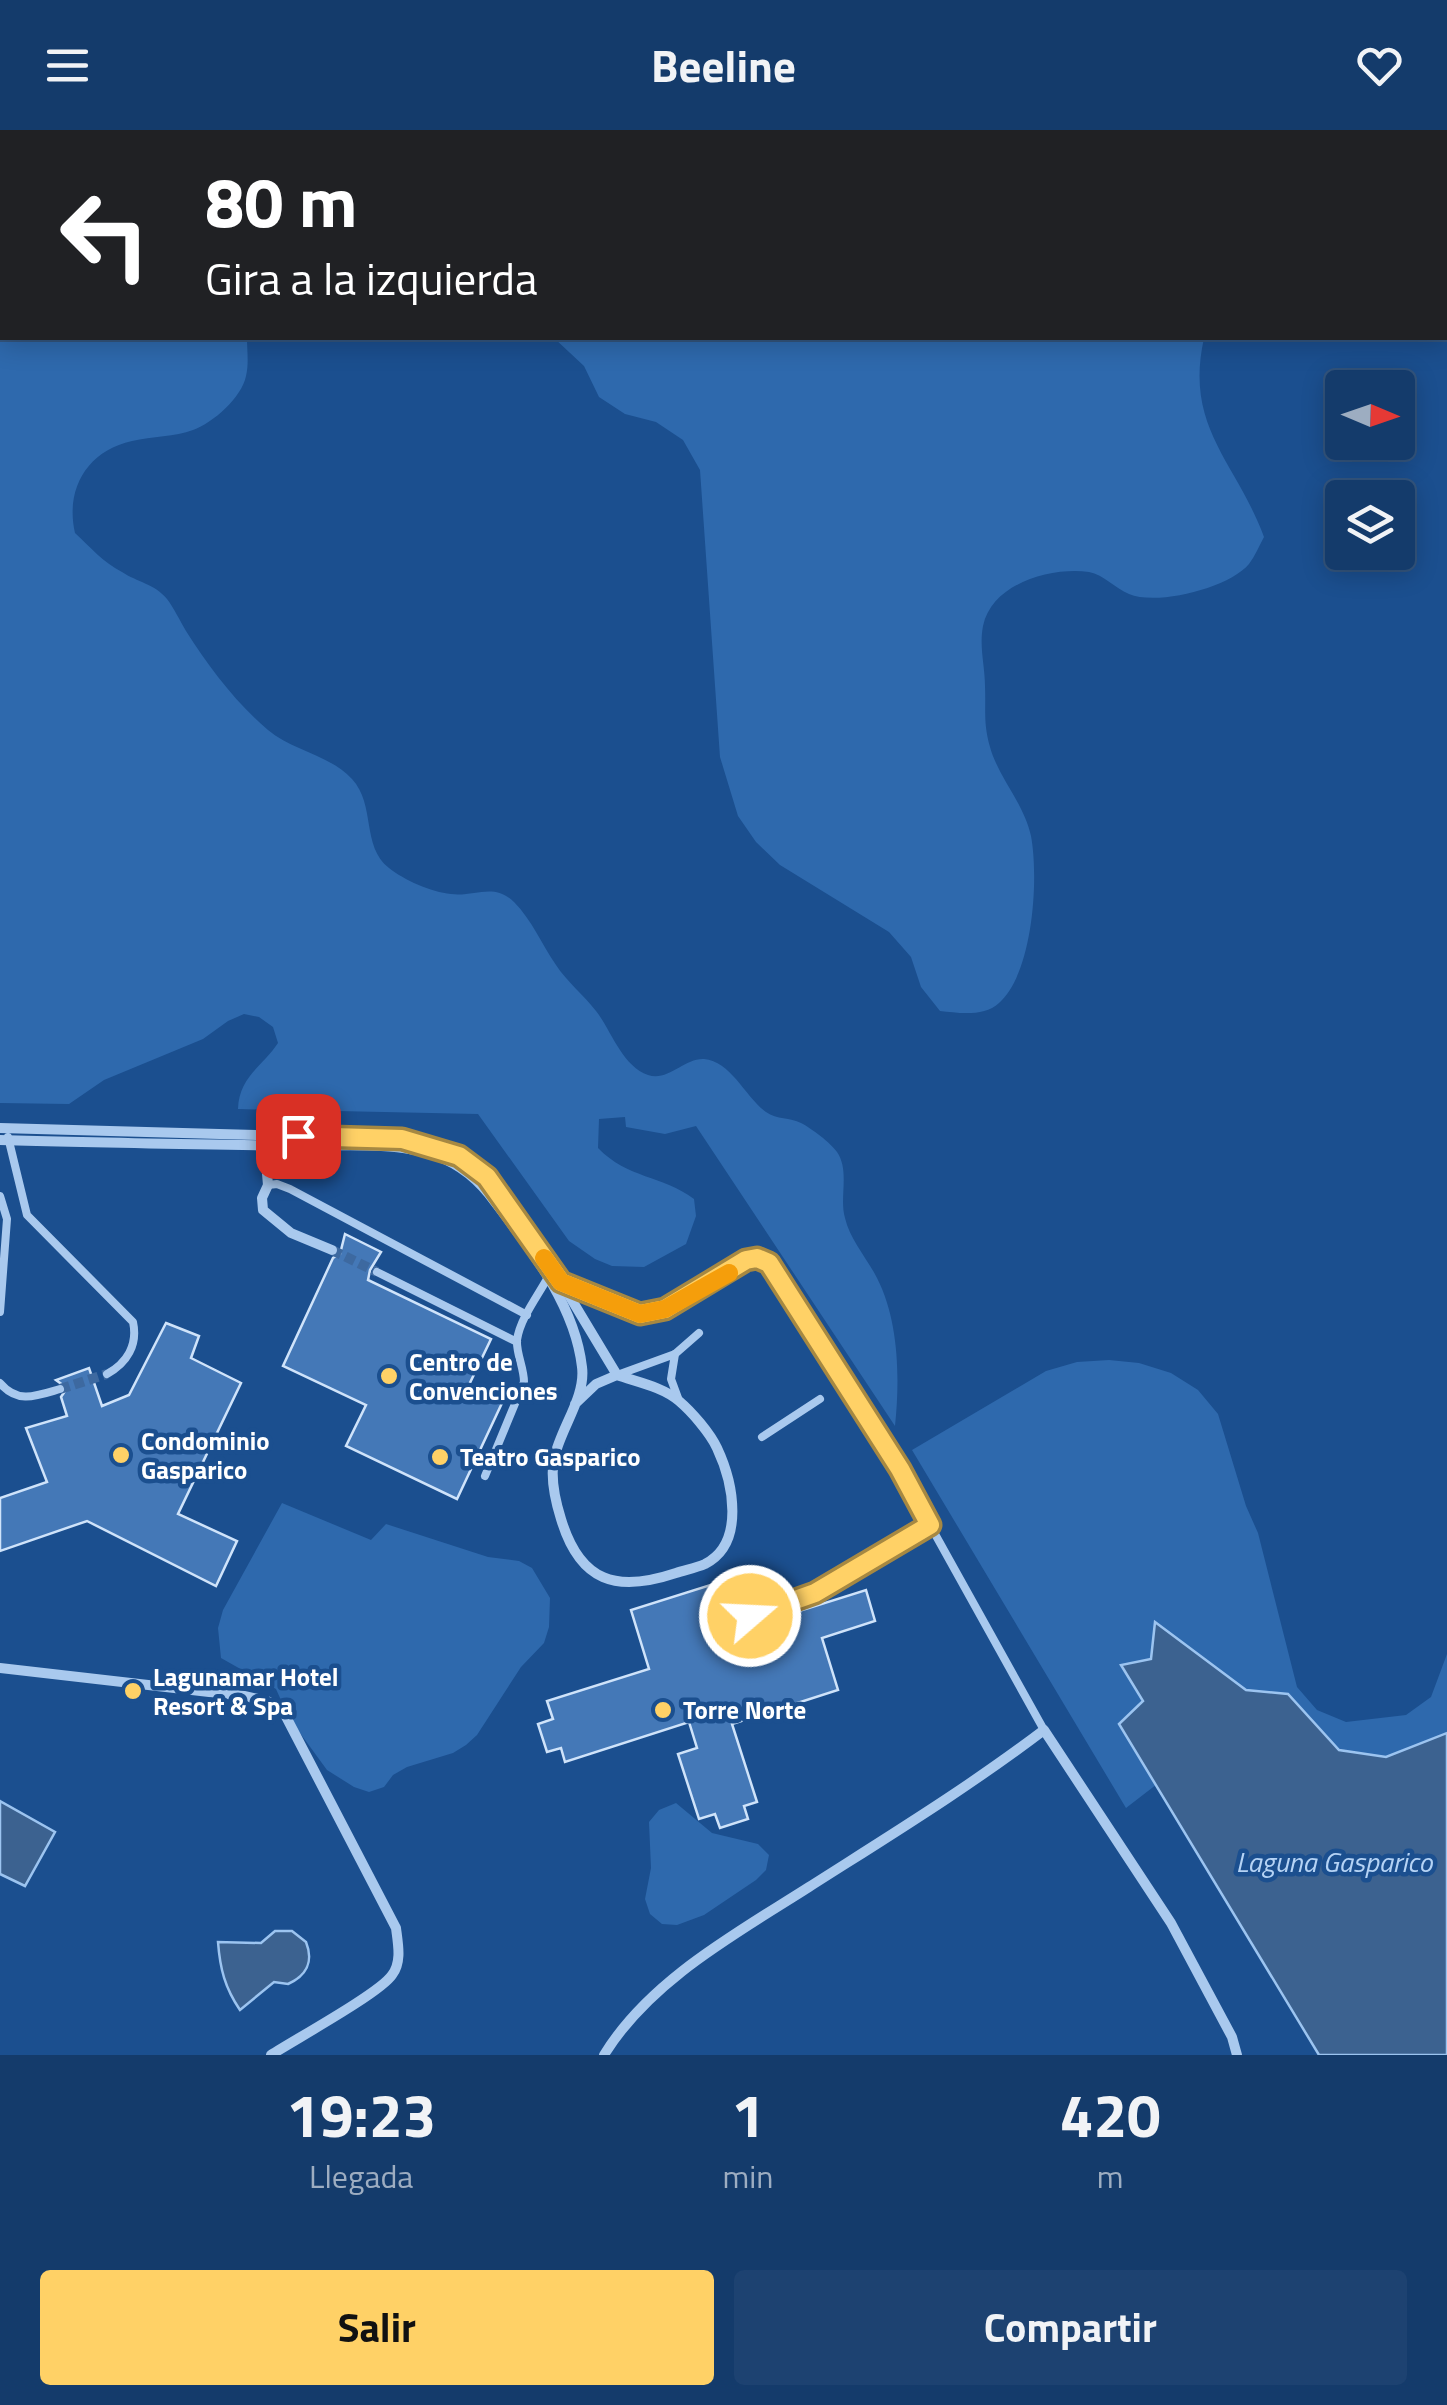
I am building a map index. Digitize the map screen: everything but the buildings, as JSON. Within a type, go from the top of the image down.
[{"type":"street","points":[[4,1128],[264,1140]]},
{"type":"street","points":[[4,1140],[402,1139],[459,1156],[487,1177],[617,1376]]},
{"type":"street","points":[[264,1140],[268,1185],[262,1198],[263,1210],[291,1233],[332,1250]]},
{"type":"street","points":[[554,1278],[570,1316],[583,1368],[575,1404]]},
{"type":"street","points":[[617,1376],[679,1400],[717,1448],[732,1499],[732,1524],[726,1542],[704,1564],[648,1582],[606,1580],[580,1561],[568,1540],[553,1481],[554,1462],[567,1417],[596,1384],[617,1376]]},
{"type":"street","points":[[0,1668],[244,1696],[282,1709],[396,1928],[399,1946],[398,1962],[383,1984],[270,2055]]},
{"type":"street","points":[[604,2055],[617,2034],[664,1986],[746,1928],[986,1774],[1044,1730],[1171,1923],[1232,2037],[1237,2055]]},
{"type":"lane","points":[[4,1128],[4,1140],[27,1215],[133,1322],[133,1347],[119,1368],[106,1374]]},
{"type":"lane","points":[[268,1185],[290,1189],[526,1315]]},
{"type":"lane","points":[[0,1196],[7,1219],[0,1312]]},
{"type":"lane","points":[[7,1219],[27,1215]]},
{"type":"lane","points":[[486,1476],[524,1382],[517,1342],[526,1315],[554,1278],[640,1314],[677,1303],[746,1260],[757,1258],[769,1263],[900,1469],[1044,1730]]},
{"type":"lane","points":[[377,1272],[517,1342]]},
{"type":"lane","points":[[617,1376],[676,1354],[698,1332]]},
{"type":"lane","points":[[676,1354],[671,1379],[679,1400]]},
{"type":"lane","points":[[0,1383],[9,1393],[24,1399],[60,1390]]},
{"type":"lane","points":[[762,1437],[820,1399]]},
{"type":"lane","points":[[750,1616],[815,1593],[930,1525]]},
{"type":"shaded area","points":[[0,340],[247,340],[243,384],[218,415],[186,432],[116,446],[92,463],[83,474],[73,501],[75,533],[109,564],[162,594],[213,671],[268,730],[333,764],[352,779],[364,801],[375,848],[389,868],[418,885],[443,893],[492,891],[507,896],[526,917],[560,971],[596,1011],[631,1064],[655,1076],[697,1060],[714,1061],[766,1112],[801,1123],[834,1148],[843,1168],[847,1226],[877,1278],[894,1331],[895,1426],[696,1126],[665,1134],[626,1127],[625,1117],[599,1119],[598,1148],[621,1166],[694,1199],[696,1216],[686,1244],[644,1267],[612,1266],[569,1241],[478,1114],[238,1109],[247,1080],[278,1043],[273,1027],[259,1017],[244,1014],[228,1021],[203,1039],[104,1080],[69,1104],[0,1103]]},
{"type":"shaded area","points":[[556,340],[1204,340],[1201,396],[1207,420],[1264,537],[1249,564],[1210,587],[1157,598],[1129,594],[1089,572],[1058,572],[1010,589],[989,611],[983,626],[988,738],[999,770],[1028,824],[1034,876],[1026,948],[1010,989],[993,1007],[971,1013],[940,1011],[921,987],[911,957],[889,932],[780,865],[756,842],[738,816],[720,757],[700,470],[683,440],[656,422],[625,414],[599,397],[584,366]]},
{"type":"shaded area","points":[[1077,1362],[1139,1363],[1171,1373],[1198,1390],[1218,1414],[1258,1533],[1297,1687],[1317,1710],[1346,1722],[1406,1715],[1431,1697],[1447,1654],[1447,1805],[1161,1781],[1126,1808],[912,1450],[1046,1371]]},
{"type":"shaded area","points":[[282,1503],[371,1540],[386,1524],[532,1568],[550,1598],[544,1643],[521,1667],[477,1735],[466,1745],[407,1767],[393,1775],[384,1787],[369,1792],[354,1787],[327,1770],[289,1718],[276,1689],[221,1658],[218,1628],[223,1610]]},
{"type":"shaded area","points":[[676,1803],[712,1833],[758,1844],[769,1855],[766,1870],[756,1880],[704,1915],[677,1925],[662,1924],[650,1914],[645,1899],[651,1868],[649,1822],[659,1810]]},
{"type":"water","name":"Laguna Gasparico","points":[[1155,1622],[1246,1690],[1288,1694],[1339,1750],[1386,1757],[1447,1733],[1447,2055],[1319,2055],[1119,1724],[1143,1701],[1121,1665],[1151,1659]]},
{"type":"water","points":[[0,1801],[55,1832],[25,1886],[0,1874]]},
{"type":"water","points":[[275,1931],[292,1931],[306,1942],[307,1968],[288,1984],[274,1982],[240,2010],[224,1978],[218,1942],[261,1943]]},
{"type":"tunnel","points":[[332,1250],[377,1272]]},
{"type":"tunnel","points":[[60,1389],[107,1374]]},
{"type":"slow traffic","points":[[544,1258],[561,1282],[640,1314],[665,1309],[729,1273]]},
{"type":"place","name":"Centro de Convenciones","points":[[389,1376]]},
{"type":"place","name":"Condominio Gasparico","points":[[121,1455]]},
{"type":"place","name":"Teatro Gasparico","points":[[440,1457]]},
{"type":"place","name":"Lagunamar Hotel Resort & Spa","points":[[133,1691]]},
{"type":"place","name":"Torre Norte","points":[[663,1710]]},
{"type":"route","points":[[298,1136],[402,1139],[459,1156],[487,1177],[561,1282],[640,1314],[665,1309],[746,1260],[757,1258],[769,1263],[900,1469],[930,1525],[815,1593],[750,1616]]}]
